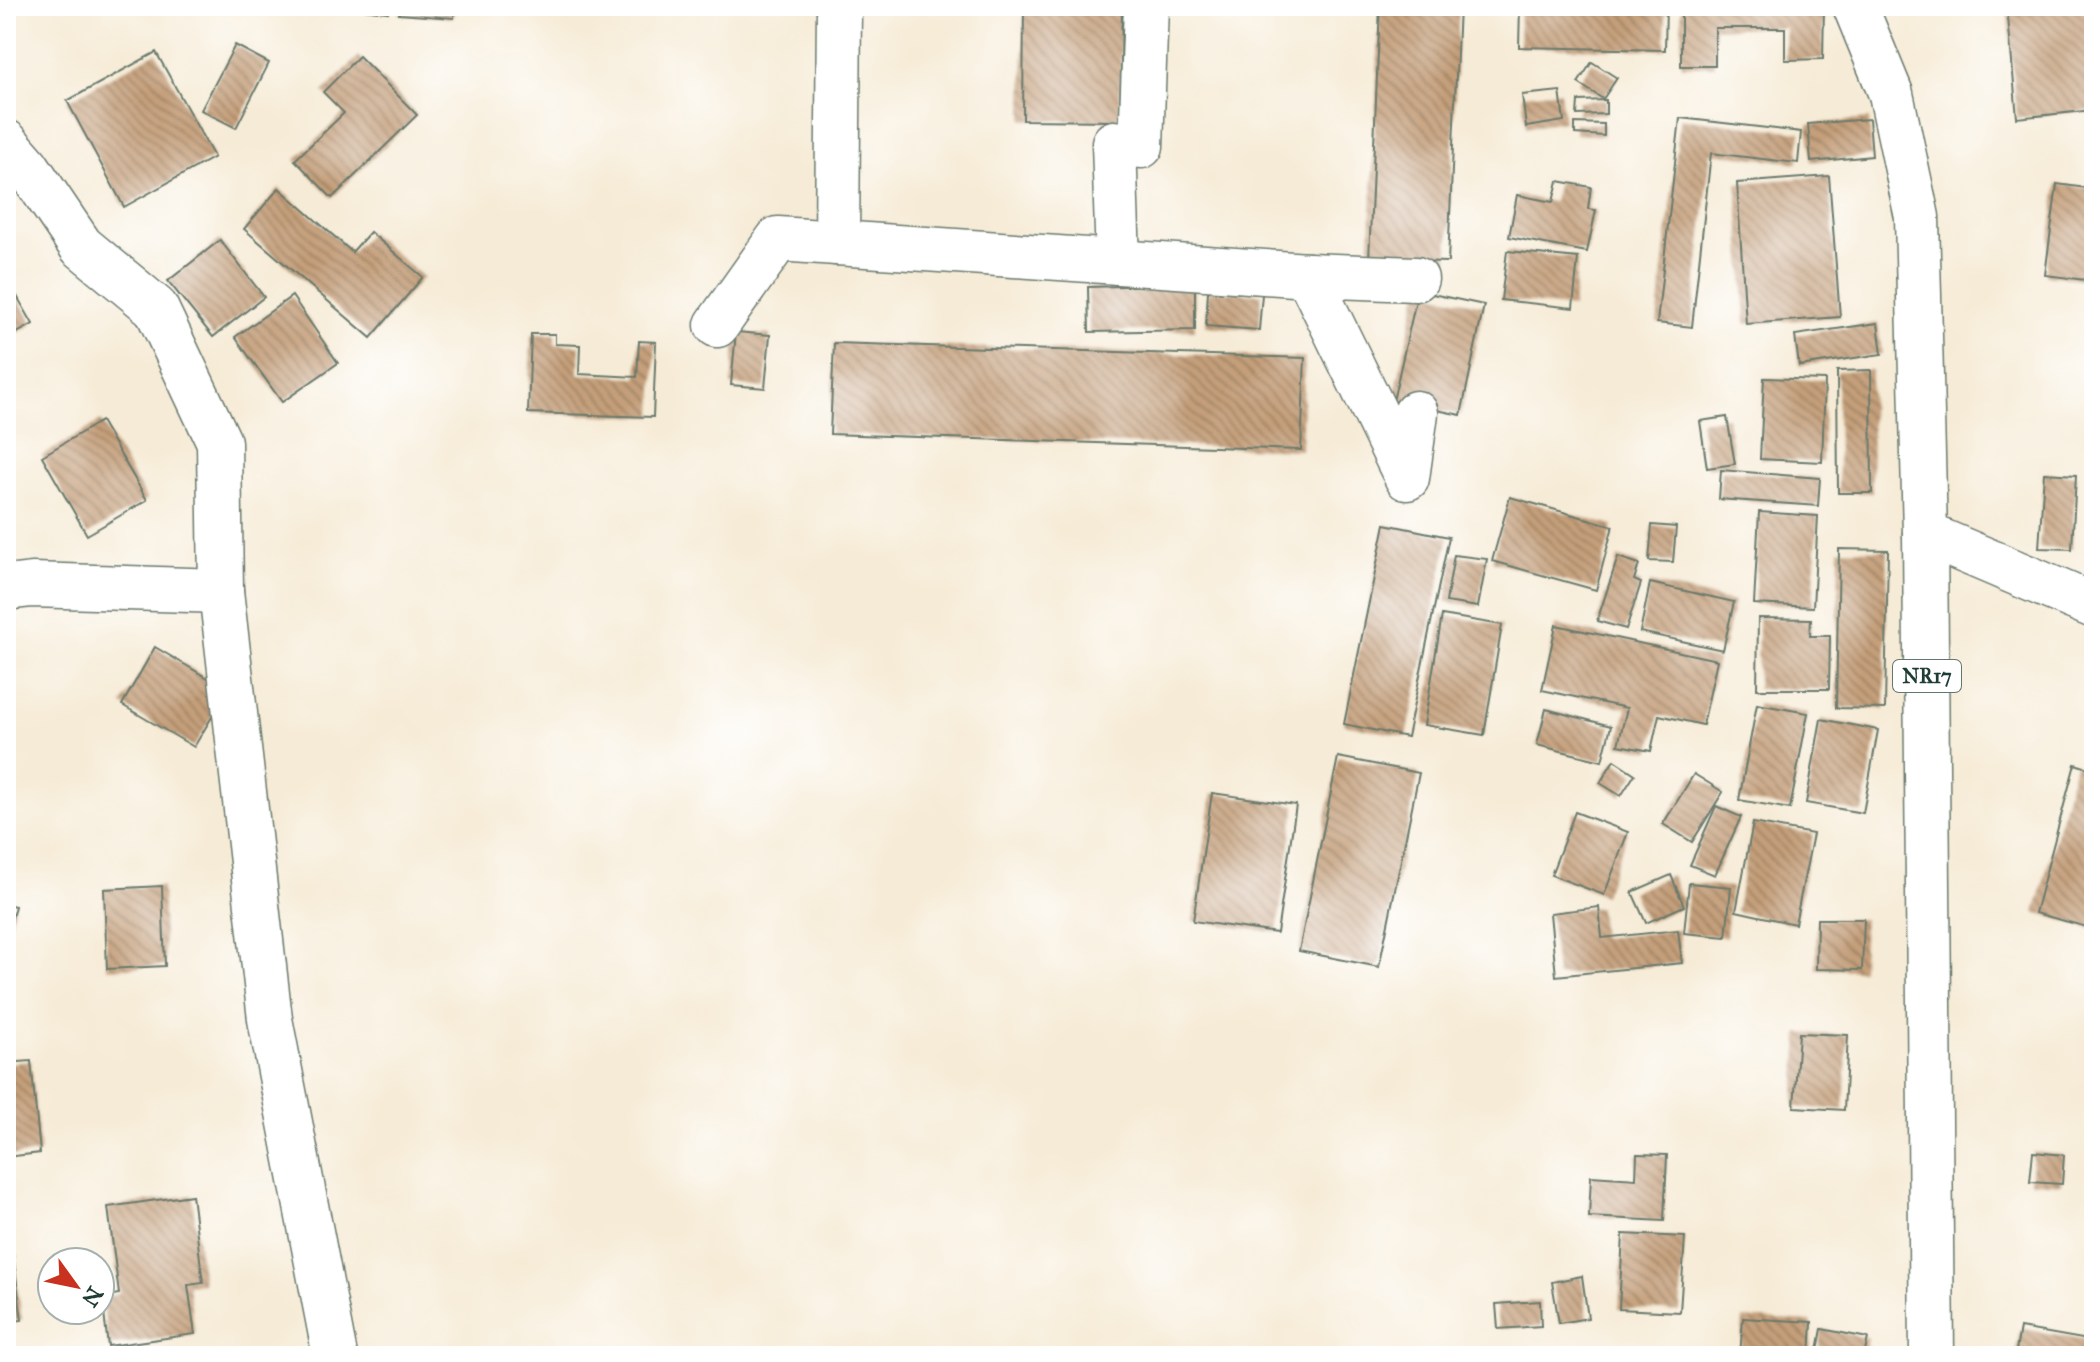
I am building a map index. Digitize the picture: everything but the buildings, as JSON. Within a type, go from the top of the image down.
[{"type":"street","points":[[837,243],[839,6]]},
{"type":"street","points":[[1118,262],[1114,143],[1141,146],[1146,6]]},
{"type":"street","name":"NR17","points":[[1855,6],[1891,94],[1917,217],[1925,534],[1932,1356]]},
{"type":"street","points":[[6,142],[27,166],[81,246],[156,308],[219,442],[221,591],[270,1019],[335,1356]]},
{"type":"street","points":[[717,325],[778,239],[1308,275],[1416,279]]},
{"type":"street","points":[[1308,275],[1407,478],[1416,413]]},
{"type":"street","points":[[1925,534],[2094,606]]},
{"type":"street","points":[[6,588],[32,585],[221,591]]}]
